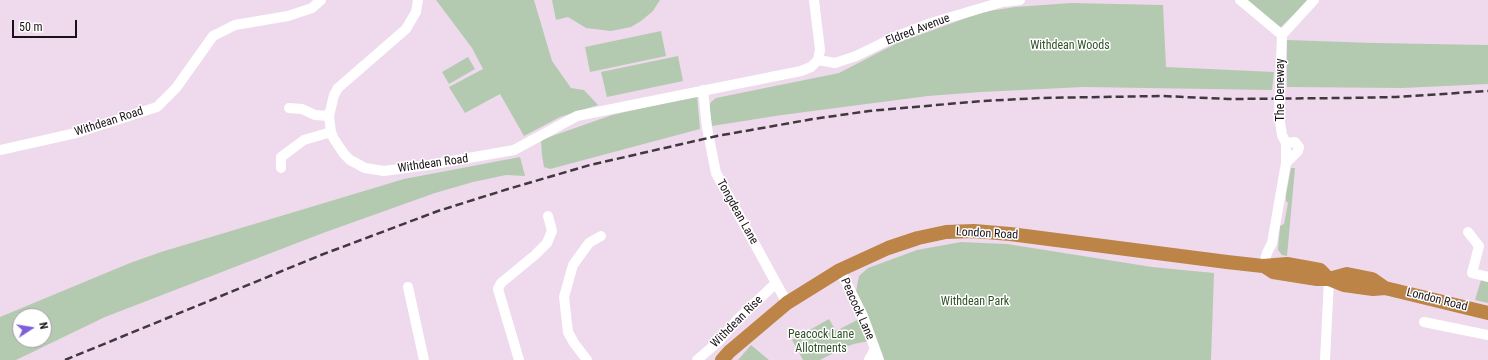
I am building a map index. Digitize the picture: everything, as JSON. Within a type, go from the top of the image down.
[{"type":"highway","name":"London Road","points":[[722,360],[729,352],[787,303],[840,270],[888,248],[918,238],[946,232],[974,231],[1010,234],[1153,254],[1263,266],[1287,264],[1320,270],[1330,279]]},
{"type":"highway","name":"London Road","points":[[1263,266],[1273,272],[1317,279],[1330,279],[1344,284],[1373,289],[1385,288],[1488,313]]},
{"type":"street","name":"Withdean Road","points":[[0,150],[76,133],[157,107],[176,88],[213,36],[235,25],[288,16],[312,8],[321,0]]},
{"type":"street","name":"Withdean Road","points":[[418,0],[416,12],[406,29],[338,88],[334,95],[329,116],[331,132],[344,154],[350,160],[366,168],[384,171],[458,161],[514,150],[578,116],[705,90]]},
{"type":"street","points":[[705,90],[801,71],[811,67],[818,60],[820,50],[814,0]]},
{"type":"street","name":"Eldred Avenue","points":[[818,60],[835,63],[856,56],[896,37],[932,23],[1002,2],[1020,0]]},
{"type":"street","points":[[1240,0],[1282,35],[1314,0]]},
{"type":"street","name":"The Deneway","points":[[1263,266],[1272,243],[1286,163],[1286,143],[1282,135],[1279,115],[1282,35]]},
{"type":"street","name":"Tongdean Lane","points":[[705,90],[707,128],[716,173],[787,303]]},
{"type":"street","points":[[289,108],[302,109],[315,115],[329,116]]},
{"type":"street","points":[[281,168],[281,157],[304,140],[331,132]]},
{"type":"street","points":[[519,360],[498,289],[501,283],[547,243],[552,231],[548,216]]},
{"type":"street","points":[[1468,232],[1479,246],[1472,273],[1488,277]]},
{"type":"street","points":[[587,360],[574,343],[568,332],[564,296],[573,265],[589,243],[600,236]]},
{"type":"street","name":"The Deneway","points":[[1272,243],[1275,256],[1280,264]]},
{"type":"street","name":"Peacock Lane","points":[[840,270],[863,316],[879,360]]},
{"type":"street","points":[[1325,360],[1330,279]]},
{"type":"street","name":"Withdean Rise","points":[[697,360],[719,341],[737,320],[776,283]]},
{"type":"street","points":[[408,286],[424,360]]},
{"type":"street","points":[[1424,322],[1488,335]]},
{"type":"street","name":"Peacock Lane","points":[[869,360],[875,349]]},
{"type":"green space","points":[[436,0],[534,0],[552,61],[571,88],[584,90],[598,105],[560,117],[524,136],[500,94],[465,113],[449,87],[483,69],[472,48]]},
{"type":"green space","points":[[552,0],[660,0],[653,11],[641,21],[631,27],[611,31],[586,28],[568,17],[556,20]]},
{"type":"green space","points":[[1247,0],[1308,0],[1281,27],[1278,27]]},
{"type":"green space","name":"Withdean Woods","points":[[1071,3],[1163,5],[1166,67],[1274,72],[1272,90],[1084,87],[981,92],[928,96],[782,115],[712,126],[709,107],[711,102],[716,98],[839,73],[897,43],[983,12],[1015,7]]},
{"type":"green space","points":[[661,31],[666,56],[590,72],[585,47]]},
{"type":"green space","points":[[1287,40],[1488,45],[1488,84],[1402,88],[1287,87]]},
{"type":"green space","points":[[678,56],[683,81],[607,97],[601,72]]},
{"type":"green space","points":[[468,57],[475,69],[449,84],[442,72]]},
{"type":"green space","points":[[697,96],[700,129],[550,169],[544,167],[541,140],[612,115]]},
{"type":"green space","points":[[520,157],[525,176],[506,175],[473,182],[435,193],[323,233],[105,317],[52,343],[52,308],[22,308],[130,263],[161,252],[404,179]]},
{"type":"green space","points":[[1291,168],[1295,168],[1287,256],[1282,255],[1278,250],[1280,226],[1284,224],[1288,203],[1286,201],[1286,195]]},
{"type":"green space","name":"Withdean Park","points":[[961,242],[1007,244],[1152,267],[1214,273],[1211,360],[882,360],[856,292],[859,276],[868,268],[917,250]]},
{"type":"green space","points":[[1481,280],[1488,282],[1488,303],[1475,300]]},
{"type":"green space","points":[[12,312],[12,348],[41,348],[16,360],[0,360],[0,317]]},
{"type":"green space","name":"Peacock Lane Allotments","points":[[829,319],[836,331],[859,319],[869,341],[845,347],[820,360],[803,360],[792,340]]},
{"type":"green space","points":[[751,345],[769,360],[738,360]]},
{"type":"railway","points":[[65,360],[321,255],[438,211],[590,165],[717,136],[869,111],[982,101],[1040,98],[1162,96],[1229,99],[1346,98],[1396,97],[1488,91]]}]
